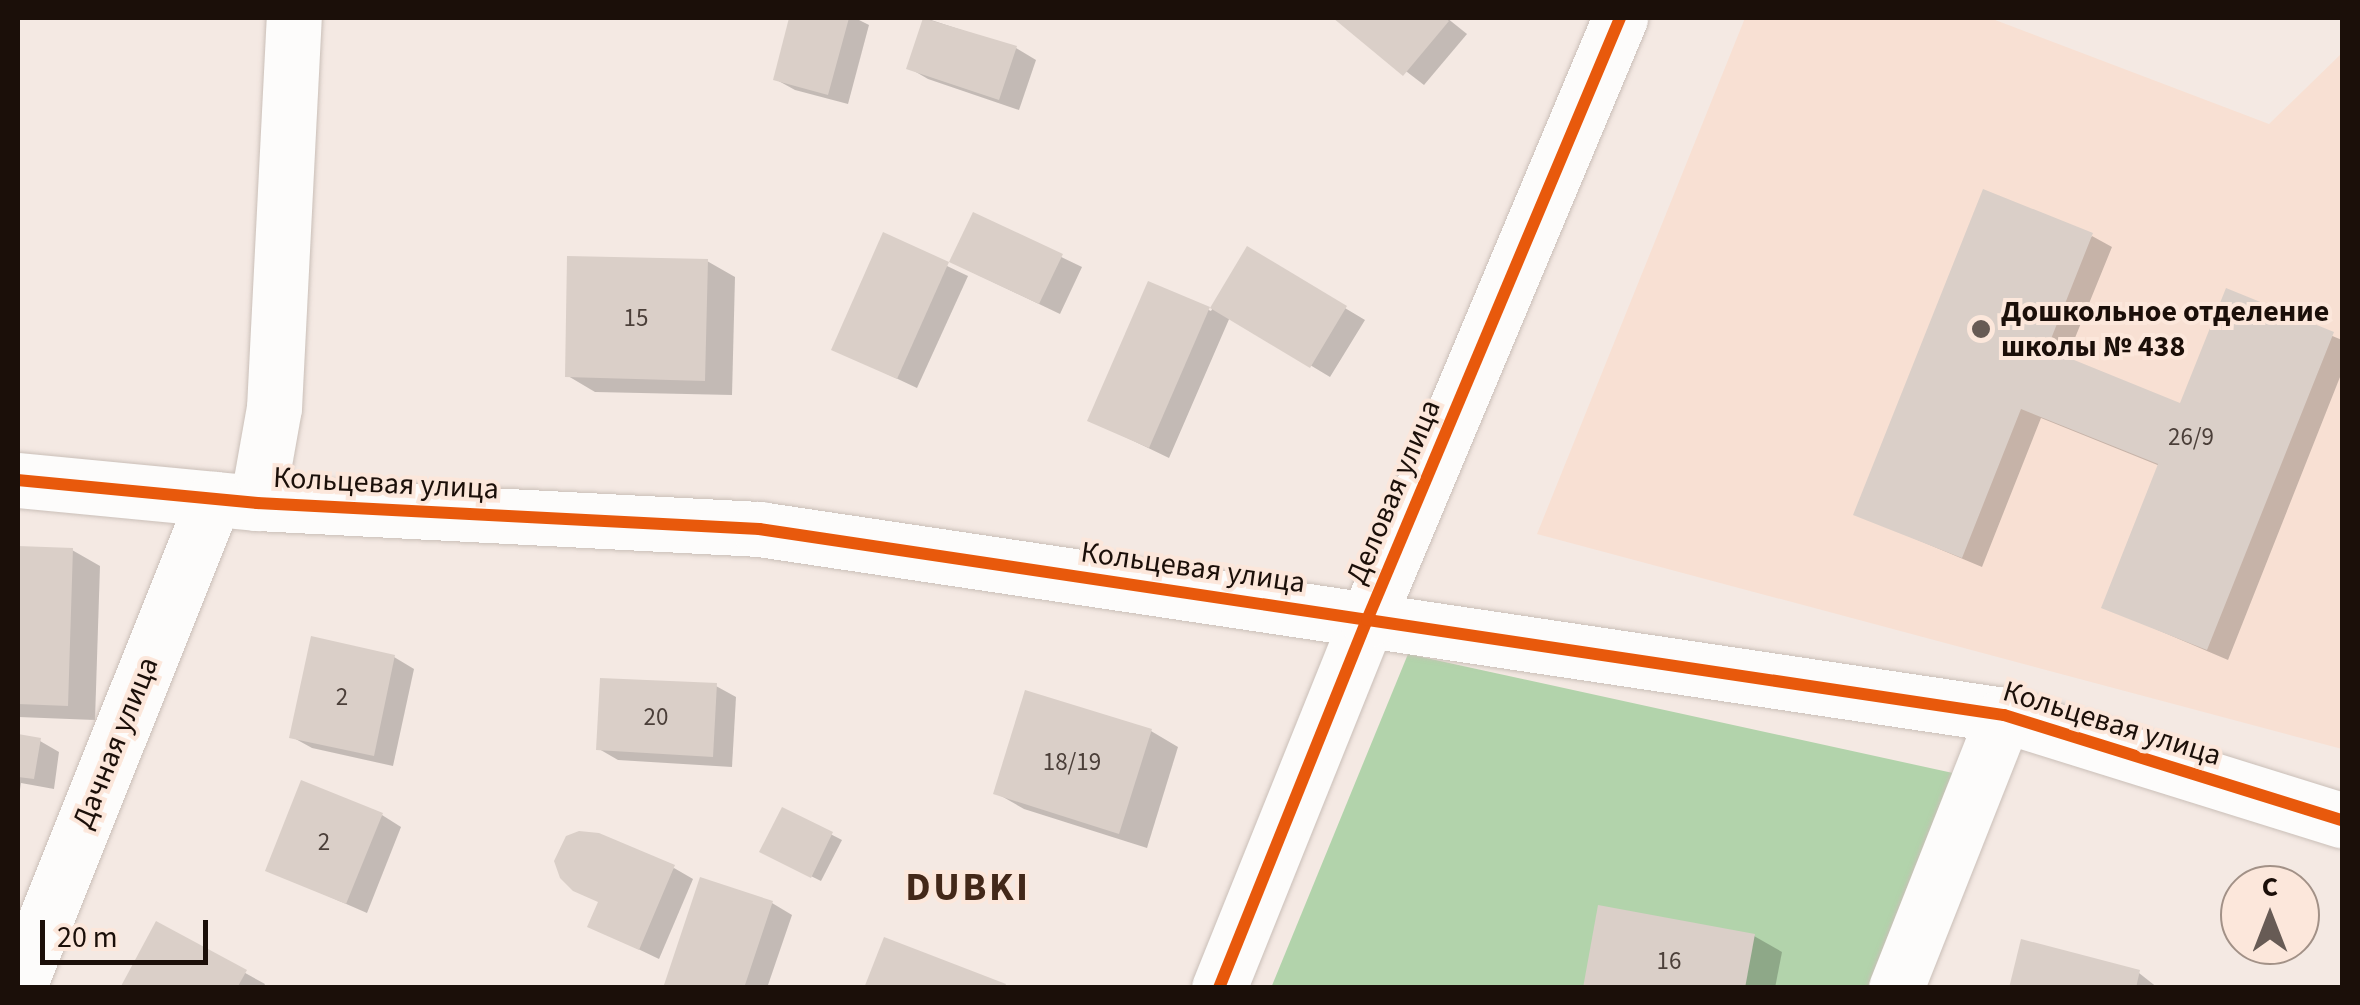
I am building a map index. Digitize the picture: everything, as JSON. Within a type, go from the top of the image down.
[{"type":"street","name":"Дачная улица","points":[[18,988],[274,408],[294,18]]},
{"type":"street","name":"Деловая улица","points":[[1219,988],[1367,620],[1620,18]]},
{"type":"street","name":"Кольцевая улица","points":[[18,480],[236,501],[759,529],[2004,715],[2342,820]]},
{"type":"street","points":[[1896,988],[2004,715]]},
{"type":"shaded area","name":"Дошкольное отделение школы № 438","points":[[1745,18],[1990,18],[2269,124],[2342,53],[2342,749],[1537,534]]},
{"type":"green space","points":[[1408,654],[1962,775],[1872,987],[1271,988]]},
{"type":"building","points":[[789,18],[849,18],[828,95],[773,80]]},
{"type":"building","points":[[923,18],[1017,46],[999,100],[906,69]]},
{"type":"building","points":[[1333,18],[1445,18],[1449,21],[1403,76]]},
{"type":"building","points":[[1983,189],[2093,233],[2047,349],[2180,403],[2226,288],[2334,332],[2207,650],[2101,608],[2158,464],[2021,409],[1962,558],[1853,515]]},
{"type":"building","points":[[973,212],[1063,254],[1039,304],[949,262]]},
{"type":"building","points":[[883,232],[949,262],[897,379],[831,350]]},
{"type":"building","points":[[1247,246],[1347,306],[1310,368],[1210,308]]},
{"type":"building","points":[[567,256],[708,259],[705,381],[565,377]]},
{"type":"building","points":[[1148,281],[1210,307],[1149,448],[1087,421]]},
{"type":"building","points":[[18,546],[73,548],[68,706],[18,704]]},
{"type":"building","points":[[311,636],[395,655],[374,756],[289,738]]},
{"type":"building","points":[[600,678],[717,683],[713,757],[596,750]]},
{"type":"building","points":[[1025,690],[1152,729],[1119,834],[993,794]]},
{"type":"building","points":[[18,734],[41,738],[34,779],[18,777]]},
{"type":"building","points":[[301,780],[383,813],[346,904],[265,871]]},
{"type":"building","points":[[782,807],[833,832],[811,878],[759,852]]},
{"type":"building","points":[[579,831],[599,833],[675,865],[639,950],[587,927],[598,902],[573,891],[560,878],[554,861],[566,836]]},
{"type":"building","points":[[700,877],[773,901],[744,988],[663,988]]},
{"type":"building","points":[[1598,905],[1755,934],[1745,988],[1583,988]]},
{"type":"building","points":[[156,921],[247,970],[237,988],[120,988]]},
{"type":"building","points":[[884,937],[1006,984],[1004,988],[864,988]]},
{"type":"building","points":[[2021,939],[2140,970],[2136,988],[2009,988]]},
{"type":"cycle path","points":[[1219,988],[1367,620],[1620,18]]},
{"type":"cycle path","points":[[18,480],[257,503],[759,529],[2004,715],[2342,820]]},
{"type":"place","name":"Дошкольное отделение школы № 438","points":[[1981,329]]},
{"type":"district","name":"DUBKI","points":[[968,888]]}]
